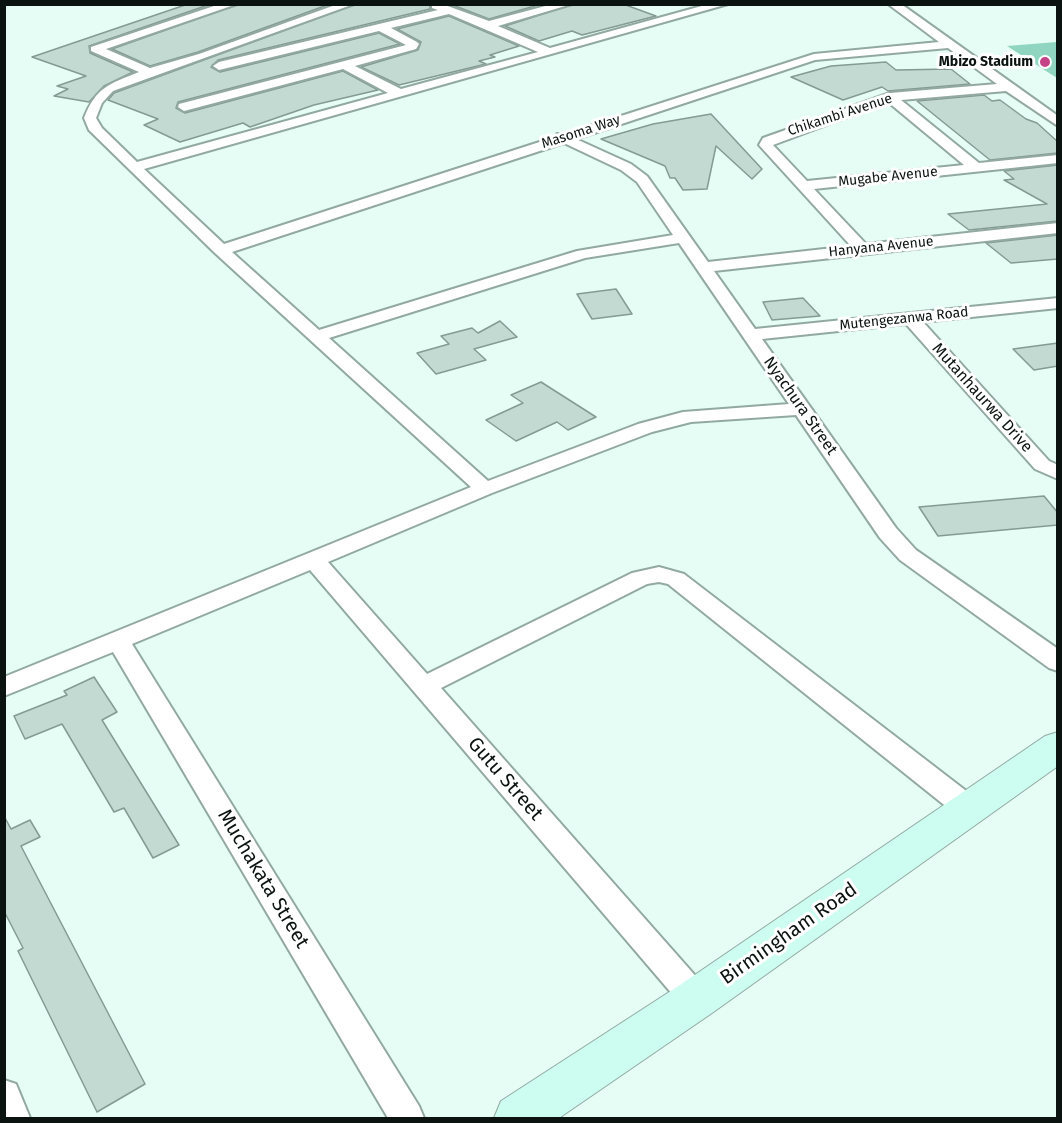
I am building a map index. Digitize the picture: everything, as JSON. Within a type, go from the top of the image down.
[{"type":"street","points":[[149,72],[95,49],[98,46],[232,4]]},
{"type":"street","points":[[432,4],[488,25],[548,52]]},
{"type":"street","points":[[488,25],[547,6],[567,4]]},
{"type":"street","points":[[893,4],[947,45],[1058,122]]},
{"type":"street","points":[[343,5],[109,88],[96,102],[90,118],[96,130],[221,250],[485,489]]},
{"type":"street","points":[[134,167],[716,5]]},
{"type":"street","points":[[219,66],[449,11]]},
{"type":"street","points":[[184,107],[412,47],[413,44],[380,27]]},
{"type":"street","name":"Masoma Way","points":[[221,250],[562,137],[814,57],[947,45]]},
{"type":"street","points":[[203,56],[258,88]]},
{"type":"street","points":[[346,66],[398,93]]},
{"type":"street","name":"Chikambi Avenue","points":[[803,186],[766,145],[768,141],[890,97],[1008,87]]},
{"type":"street","points":[[890,97],[976,168]]},
{"type":"street","name":"Nyachura Street","points":[[562,137],[637,173],[705,267],[888,533],[908,555],[1058,662]]},
{"type":"street","name":"Mugabe Avenue","points":[[803,186],[1058,159]]},
{"type":"street","name":"Mugabe Avenue","points":[[803,186],[862,249]]},
{"type":"street","name":"Hanyana Avenue","points":[[705,267],[1058,228]]},
{"type":"street","points":[[317,336],[583,254],[682,238]]},
{"type":"street","name":"Mutengezanwa Road","points":[[751,336],[1058,303]]},
{"type":"street","name":"Mutanhaurwa Drive","points":[[909,318],[1042,465],[1058,473]]},
{"type":"street","points":[[4,687],[485,489],[645,428],[690,416],[802,409]]},
{"type":"street","name":"Gutu Street","points":[[314,560],[696,999]]},
{"type":"street","points":[[424,686],[640,578],[659,574],[676,579],[968,808]]},
{"type":"street","name":"Muchakata Street","points":[[118,640],[407,1119]]},
{"type":"street","name":"Birmingham Road","points":[[518,1119],[696,999],[1058,746]]},
{"type":"street","points":[[4,1096],[13,1119]]},
{"type":"green space","name":"Mbizo Stadium","points":[[1057,42],[1057,78],[1007,46]]},
{"type":"building","points":[[188,4],[211,4],[89,46],[90,53],[133,72],[104,86],[89,102],[54,96],[68,89],[57,86],[86,76],[32,57]]},
{"type":"building","points":[[239,4],[330,4],[198,52],[150,66],[112,49]]},
{"type":"building","points":[[356,4],[430,4],[430,9],[218,60],[211,67],[220,72],[379,33],[400,44],[178,102],[176,108],[185,113],[343,71],[378,90],[314,105],[250,127],[243,123],[180,142],[144,125],[158,119],[108,100],[114,93]]},
{"type":"building","points":[[450,4],[542,4],[489,19]]},
{"type":"building","points":[[574,4],[623,4],[656,16],[582,35],[572,31],[539,41],[505,26]]},
{"type":"building","points":[[449,16],[519,46],[490,55],[495,57],[479,61],[486,64],[399,85],[361,67],[418,50],[421,42],[397,29]]},
{"type":"building","points":[[886,62],[896,70],[951,69],[970,84],[888,91],[882,87],[843,100],[791,77],[831,66]]},
{"type":"building","points":[[984,95],[992,101],[1000,100],[1026,119],[1037,123],[1058,142],[1058,153],[990,160],[917,101]]},
{"type":"building","points":[[711,114],[762,169],[752,179],[716,146],[707,189],[683,190],[675,178],[670,178],[665,166],[601,139],[653,124]]},
{"type":"building","points":[[1058,165],[1058,221],[969,230],[948,214],[1047,204],[1004,180],[1014,179],[1004,171]]},
{"type":"building","points":[[1058,235],[1058,259],[1011,263],[986,243]]},
{"type":"building","points":[[616,289],[632,314],[592,319],[577,294]]},
{"type":"building","points":[[803,298],[820,316],[772,320],[763,302]]},
{"type":"building","points":[[500,321],[517,337],[474,349],[486,360],[436,374],[417,353],[449,344],[441,336],[472,328],[478,333]]},
{"type":"building","points":[[1058,343],[1058,366],[1034,370],[1013,349]]},
{"type":"building","points":[[541,382],[596,417],[568,430],[557,422],[516,441],[486,420],[523,403],[511,395]]},
{"type":"building","points":[[1044,496],[1058,513],[1058,525],[938,536],[919,507]]},
{"type":"building","points":[[94,677],[117,712],[102,720],[179,845],[153,858],[124,808],[114,812],[62,724],[25,739],[14,716],[67,695],[64,691]]},
{"type":"building","points":[[4,816],[11,829],[30,820],[40,837],[21,846],[145,1084],[97,1112],[18,951],[23,948],[4,911]]},
{"type":"place","name":"Mbizo Stadium","points":[[1045,62]]}]
